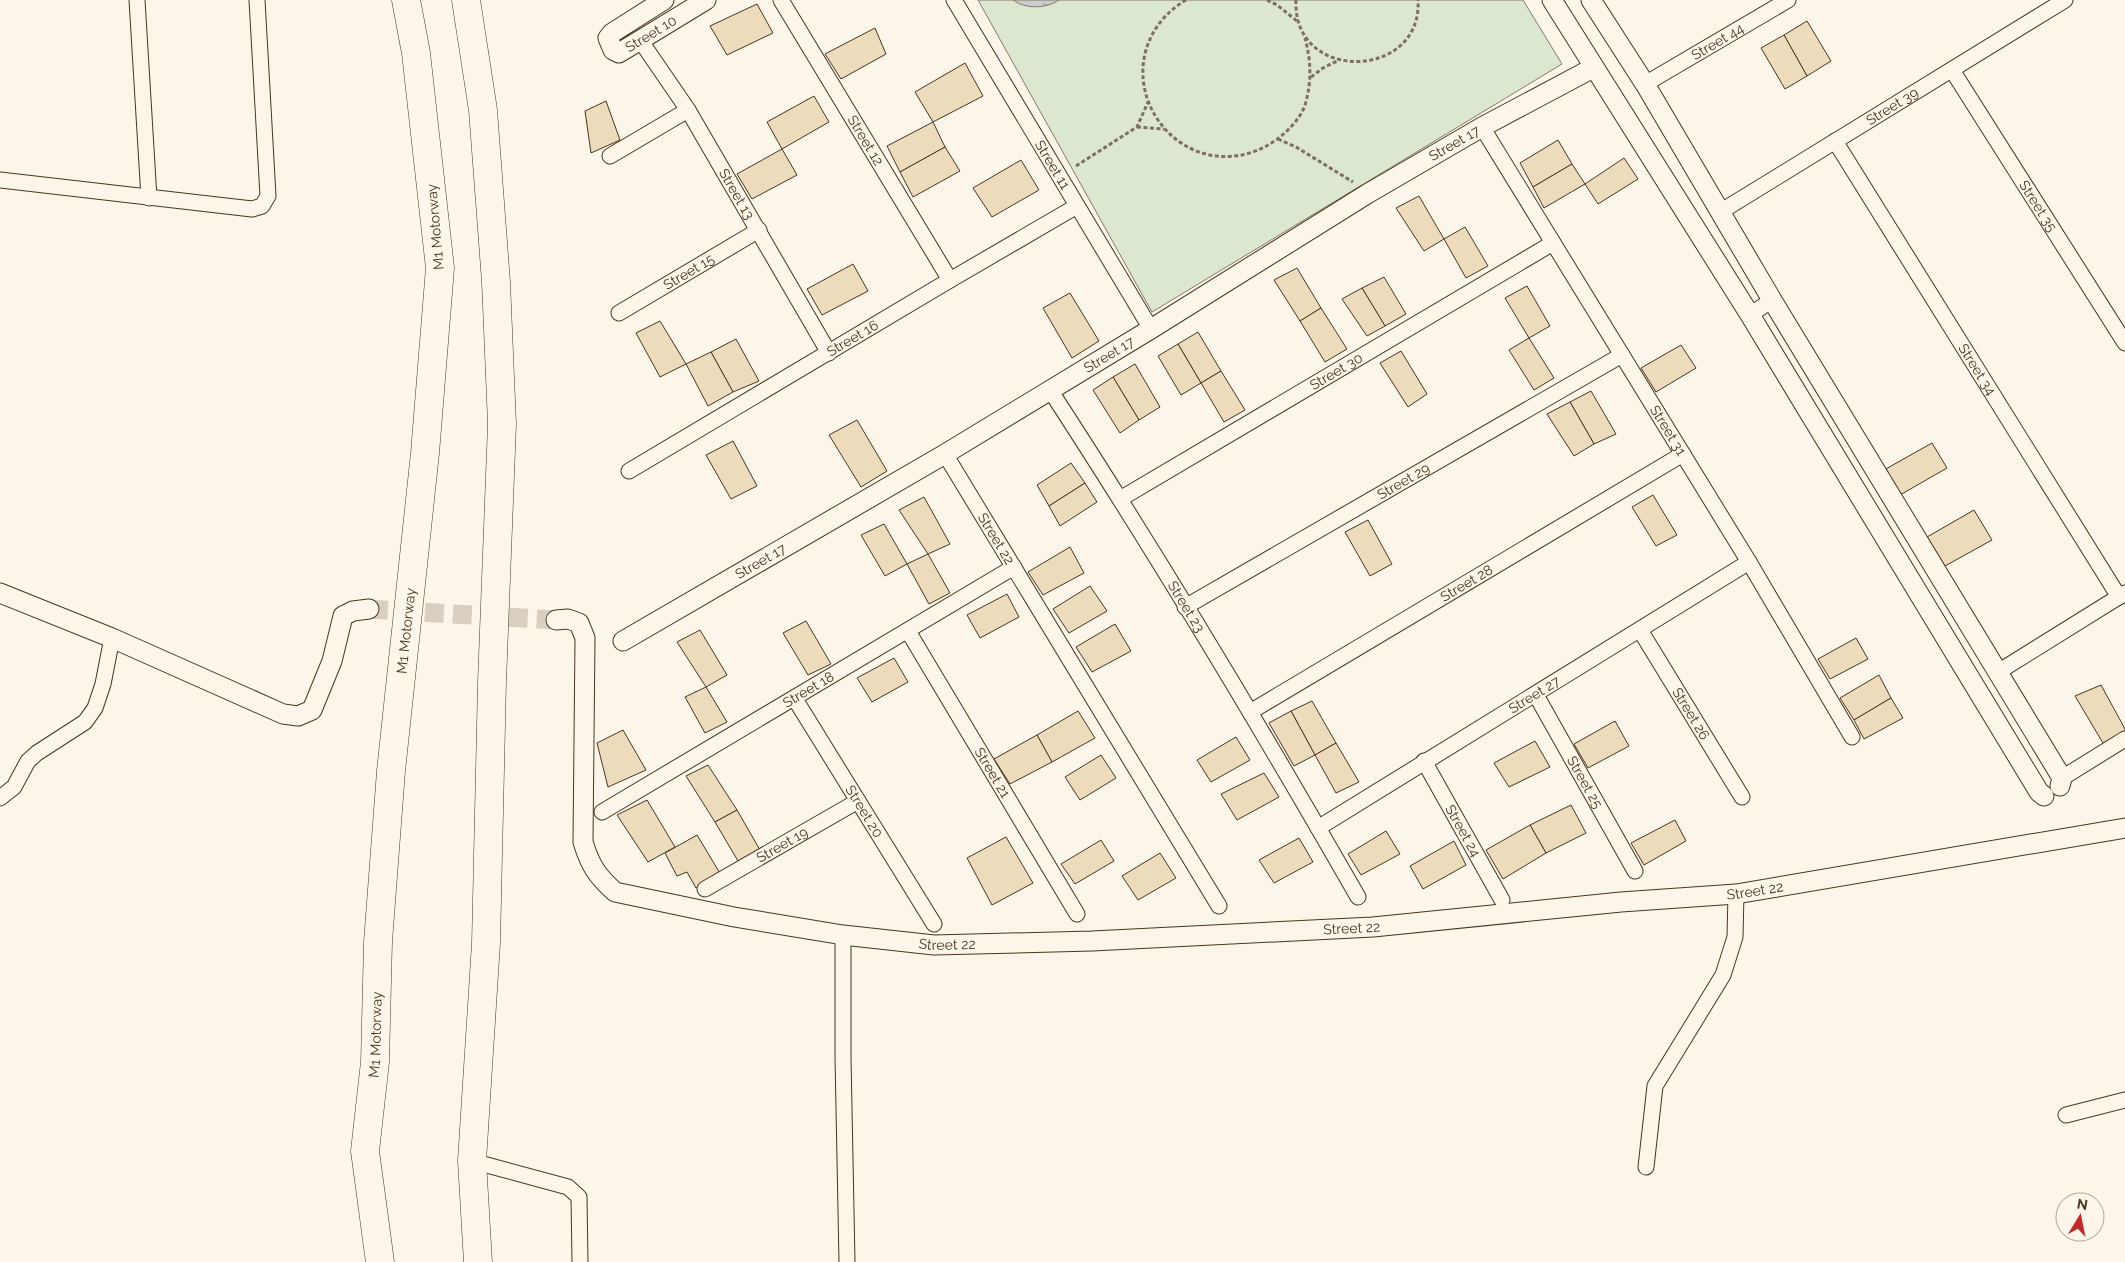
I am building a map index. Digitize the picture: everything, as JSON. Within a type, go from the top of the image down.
[{"type":"highway","name":"M1 Motorway","points":[[380,1262],[364,1151],[375,1062],[378,942],[391,771],[425,454],[440,268],[416,53],[406,0]]},
{"type":"highway","points":[[466,0],[483,110],[496,282],[502,424],[492,682],[486,944],[472,1161],[478,1262]]},
{"type":"street","points":[[137,0],[149,198]]},
{"type":"street","points":[[0,180],[252,209],[262,206],[268,196],[257,0]]},
{"type":"street","name":"Street 10","points":[[664,0],[612,33],[608,38],[613,50],[619,53],[706,0]]},
{"type":"street","name":"Street 12","points":[[781,0],[950,280]]},
{"type":"street","name":"Street 11","points":[[954,0],[1152,330]]},
{"type":"street","points":[[1552,0],[1750,315],[2039,792],[2044,796],[2061,782],[2125,739]]},
{"type":"street","points":[[1591,0],[1645,84],[1772,300],[1998,672],[2061,782]]},
{"type":"street","name":"Street 44","points":[[1645,84],[1788,0]]},
{"type":"street","name":"Street 39","points":[[1720,212],[2065,0]]},
{"type":"street","name":"Street 13","points":[[640,40],[688,110],[829,353]]},
{"type":"street","name":"Street 17","points":[[623,640],[945,454],[1152,330],[1358,200],[1482,127],[1594,68]]},
{"type":"street","name":"Street 35","points":[[1952,70],[2125,343]]},
{"type":"street","points":[[610,156],[688,110]]},
{"type":"street","name":"Street 31","points":[[1482,127],[1749,562],[1852,737]]},
{"type":"street","name":"Street 34","points":[[1836,141],[2122,595]]},
{"type":"street","name":"Street 16","points":[[629,471],[1077,206]]},
{"type":"street","name":"Street 15","points":[[619,313],[759,230]]},
{"type":"street","name":"Street 30","points":[[1120,499],[1552,243]]},
{"type":"street","points":[[1750,315],[1772,300]]},
{"type":"street","name":"Street 29","points":[[1185,607],[1622,355]]},
{"type":"street","name":"Street 23","points":[[1050,390],[1120,499],[1250,712],[1358,897]]},
{"type":"street","name":"Street 22","points":[[945,454],[1219,906]]},
{"type":"street","name":"Street 28","points":[[1250,712],[1683,454]]},
{"type":"street","name":"Street 27","points":[[1318,828],[1749,562]]},
{"type":"street","name":"Street 18","points":[[602,812],[795,699],[1014,567]]},
{"type":"street","points":[[0,593],[112,638],[283,714],[298,716],[312,710],[332,661],[343,616],[369,609]]},
{"type":"street","points":[[1998,672],[2122,595]]},
{"type":"street","name":"Street 22","points":[[556,620],[568,619],[579,623],[585,638],[583,842],[590,864],[602,881],[615,892],[734,917],[843,936],[934,945],[1092,941],[1373,927],[1621,902],[1736,894],[2125,828]]},
{"type":"street","name":"Street 26","points":[[1640,630],[1742,797]]},
{"type":"street","name":"Street 21","points":[[908,631],[1076,914]]},
{"type":"street","points":[[0,798],[14,787],[28,762],[37,753],[85,722],[95,708],[103,684],[112,638]]},
{"type":"street","name":"Street 25","points":[[1536,695],[1635,870]]},
{"type":"street","name":"Street 20","points":[[795,699],[934,924]]},
{"type":"street","name":"Street 24","points":[[1424,762],[1502,900]]},
{"type":"street","name":"Street 19","points":[[705,889],[858,801]]},
{"type":"street","points":[[1646,1167],[1656,1086],[1723,974],[1735,937],[1736,894]]},
{"type":"street","points":[[843,936],[842,1057],[847,1262]]},
{"type":"street","points":[[2066,1115],[2125,1100]]},
{"type":"street","points":[[472,1161],[568,1187],[579,1197],[580,1262]]},
{"type":"path","points":[[1186,0],[1172,8],[1154,29],[1144,54],[1142,82],[1150,108],[1164,128],[1187,148],[1213,156],[1241,156],[1267,148],[1289,130],[1305,106],[1311,78],[1309,51],[1298,21],[1296,0]]},
{"type":"path","points":[[1267,0],[1298,21]]},
{"type":"path","points":[[1305,38],[1329,56],[1339,60],[1367,62],[1386,56],[1402,44],[1413,28],[1418,0]]},
{"type":"path","points":[[1311,78],[1322,68],[1339,60]]},
{"type":"path","points":[[1076,166],[1137,127],[1148,102]]},
{"type":"path","points":[[1137,127],[1164,128]]},
{"type":"path","points":[[1278,139],[1296,147],[1350,179]]},
{"type":"green space","points":[[978,0],[1523,0],[1562,64],[1152,312]]},
{"type":"water","points":[[1013,0],[1059,0],[1048,5],[1036,7],[1023,5]]},
{"type":"building","points":[[757,4],[773,33],[727,55],[710,26]]},
{"type":"building","points":[[1807,21],[1831,61],[1807,76],[1784,35]]},
{"type":"building","points":[[875,28],[886,54],[841,79],[825,54]]},
{"type":"building","points":[[1784,35],[1807,76],[1785,89],[1761,48]]},
{"type":"building","points":[[965,63],[983,96],[933,122],[915,92]]},
{"type":"building","points":[[814,96],[829,122],[782,149],[767,122]]},
{"type":"building","points":[[606,101],[620,140],[591,153],[585,111]]},
{"type":"building","points":[[933,122],[945,147],[900,172],[887,146]]},
{"type":"building","points":[[1558,140],[1572,164],[1533,187],[1520,163]]},
{"type":"building","points":[[945,147],[960,171],[913,197],[900,172]]},
{"type":"building","points":[[782,149],[797,175],[752,199],[737,174]]},
{"type":"building","points":[[1624,158],[1638,179],[1598,204],[1585,184]]},
{"type":"building","points":[[1021,160],[1039,190],[992,217],[973,188]]},
{"type":"building","points":[[1572,164],[1585,184],[1544,208],[1533,187]]},
{"type":"building","points":[[1419,196],[1444,239],[1424,251],[1396,208]]},
{"type":"building","points":[[1465,227],[1488,266],[1466,278],[1444,239]]},
{"type":"building","points":[[853,264],[868,291],[822,315],[807,289]]},
{"type":"building","points":[[1297,268],[1321,308],[1300,321],[1274,280]]},
{"type":"building","points":[[1384,277],[1406,314],[1385,326],[1362,288]]},
{"type":"building","points":[[1527,286],[1550,326],[1529,338],[1505,298]]},
{"type":"building","points":[[1362,288],[1385,326],[1367,336],[1342,299]]},
{"type":"building","points":[[1070,293],[1099,341],[1072,358],[1043,308]]},
{"type":"building","points":[[1321,308],[1347,349],[1325,362],[1300,321]]},
{"type":"building","points":[[660,321],[686,364],[660,377],[636,333]]},
{"type":"building","points":[[1198,332],[1221,371],[1201,383],[1178,344]]},
{"type":"building","points":[[1529,338],[1554,378],[1534,390],[1509,350]]},
{"type":"building","points":[[736,339],[759,381],[733,392],[711,352]]},
{"type":"building","points":[[1178,344],[1201,383],[1181,395],[1158,356]]},
{"type":"building","points":[[1681,345],[1696,368],[1656,392],[1641,368]]},
{"type":"building","points":[[1401,351],[1427,394],[1408,407],[1380,363]]},
{"type":"building","points":[[711,352],[733,392],[708,406],[686,364]]},
{"type":"building","points":[[1135,364],[1160,407],[1139,420],[1113,377]]},
{"type":"building","points":[[1221,371],[1245,410],[1224,422],[1201,383]]},
{"type":"building","points":[[1113,377],[1139,420],[1120,433],[1093,390]]},
{"type":"building","points":[[1591,391],[1616,434],[1594,444],[1570,402]]},
{"type":"building","points":[[1570,402],[1594,444],[1574,456],[1547,414]]},
{"type":"building","points":[[857,420],[887,471],[861,487],[829,435]]},
{"type":"building","points":[[733,441],[757,486],[731,499],[706,455]]},
{"type":"building","points":[[1932,443],[1947,468],[1900,495],[1884,470]]},
{"type":"building","points":[[1071,463],[1085,483],[1049,506],[1037,485]]},
{"type":"building","points":[[1085,483],[1097,502],[1060,526],[1049,506]]},
{"type":"building","points":[[1653,495],[1677,535],[1656,546],[1632,507]]},
{"type":"building","points":[[924,497],[950,544],[928,554],[899,510]]},
{"type":"building","points":[[1974,510],[1992,540],[1945,566],[1927,537]]},
{"type":"building","points":[[1368,520],[1392,564],[1370,576],[1345,532]]},
{"type":"building","points":[[884,524],[907,564],[885,576],[861,535]]},
{"type":"building","points":[[1070,547],[1084,573],[1043,595],[1028,572]]},
{"type":"building","points":[[928,554],[950,593],[929,604],[907,564]]},
{"type":"building","points":[[1090,586],[1107,611],[1069,633],[1053,609]]},
{"type":"building","points":[[1007,594],[1019,617],[980,638],[967,615]]},
{"type":"building","points":[[806,621],[831,664],[808,675],[783,633]]},
{"type":"building","points":[[1115,624],[1131,651],[1092,672],[1076,647]]},
{"type":"building","points":[[700,630],[727,675],[706,687],[677,642]]},
{"type":"building","points":[[1856,638],[1868,659],[1830,679],[1818,659]]},
{"type":"building","points":[[894,658],[908,682],[872,702],[857,678]]},
{"type":"building","points":[[1879,675],[1891,698],[1854,720],[1840,698]]},
{"type":"building","points":[[2101,685],[2125,729],[2125,732],[2103,743],[2075,696]]},
{"type":"building","points":[[706,687],[727,722],[705,733],[685,697]]},
{"type":"building","points":[[1891,698],[1903,718],[1864,739],[1854,720]]},
{"type":"building","points":[[1312,701],[1336,743],[1315,755],[1291,711]]},
{"type":"building","points":[[1078,711],[1095,738],[1052,762],[1037,735]]},
{"type":"building","points":[[1291,711],[1315,755],[1294,766],[1269,723]]},
{"type":"building","points":[[1615,721],[1629,746],[1588,768],[1574,744]]},
{"type":"building","points":[[623,730],[646,770],[608,787],[597,743]]},
{"type":"building","points":[[1037,735],[1052,762],[1010,784],[994,759]]},
{"type":"building","points":[[1236,737],[1250,760],[1211,782],[1197,760]]},
{"type":"building","points":[[1535,741],[1550,767],[1509,787],[1494,763]]},
{"type":"building","points":[[1336,743],[1359,782],[1336,793],[1315,755]]},
{"type":"building","points":[[1101,755],[1116,778],[1080,800],[1065,777]]},
{"type":"building","points":[[708,765],[737,810],[715,822],[686,776]]},
{"type":"building","points":[[1264,773],[1279,797],[1237,820],[1221,794]]},
{"type":"building","points":[[647,800],[675,847],[648,862],[617,815]]},
{"type":"building","points":[[1571,805],[1586,833],[1546,853],[1530,825]]},
{"type":"building","points":[[737,810],[760,850],[738,861],[715,822]]},
{"type":"building","points":[[1675,820],[1686,841],[1644,865],[1631,843]]},
{"type":"building","points":[[1530,825],[1546,853],[1503,879],[1486,850]]},
{"type":"building","points":[[1386,831],[1400,854],[1361,875],[1348,854]]},
{"type":"building","points":[[697,835],[721,875],[696,888],[687,872],[677,876],[665,853]]},
{"type":"building","points":[[1006,837],[1033,883],[992,905],[967,858]]},
{"type":"building","points":[[1299,838],[1313,862],[1274,883],[1259,860]]},
{"type":"building","points":[[1101,840],[1114,861],[1075,884],[1061,864]]},
{"type":"building","points":[[1454,841],[1466,865],[1423,889],[1410,866]]},
{"type":"building","points":[[1160,853],[1176,878],[1138,900],[1122,876]]},
{"type":"tunnel","points":[[369,609],[556,620]]}]
